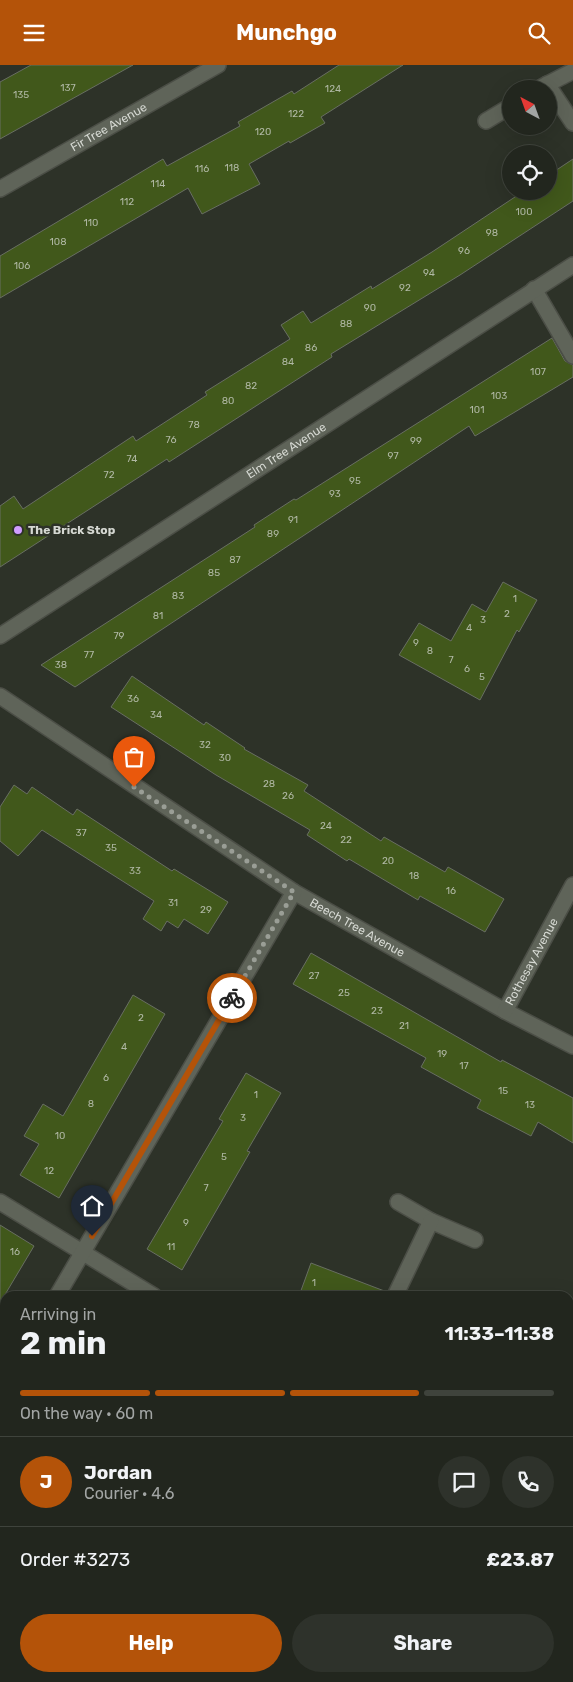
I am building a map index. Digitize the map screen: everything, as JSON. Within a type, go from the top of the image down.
[{"type":"street","name":"Fir Tree Avenue","points":[[0,189],[218,65]]},
{"type":"street","points":[[555,80],[573,71]]},
{"type":"street","points":[[558,104],[573,123]]},
{"type":"street","points":[[486,121],[502,111]]},
{"type":"street","name":"Elm Tree Avenue","points":[[0,635],[573,265]]},
{"type":"street","points":[[534,289],[573,356]]},
{"type":"street","name":"Beech Tree Avenue","points":[[0,696],[294,892],[505,1011],[573,1046]]},
{"type":"street","name":"Rothesay Avenue","points":[[505,1011],[573,885]]},
{"type":"street","points":[[60,1291],[294,892]]},
{"type":"street","points":[[0,1202],[146,1291]]},
{"type":"street","points":[[398,1202],[431,1221],[474,1240]]},
{"type":"street","points":[[397,1291],[431,1221]]},
{"type":"building","points":[[31,65],[133,65],[0,139],[0,82]]},
{"type":"building","points":[[339,65],[403,65],[321,117],[325,123],[249,164],[260,184],[202,214],[188,188],[0,298],[0,256],[163,159],[167,166],[240,126],[238,122],[292,91],[294,94]]},
{"type":"building","points":[[573,159],[573,201],[460,275],[331,354],[332,357],[169,462],[167,459],[0,567],[0,506],[14,496],[23,509],[133,436],[136,441],[207,395],[205,392],[290,339],[281,325],[303,311],[311,323],[371,286],[372,289],[432,252],[510,200],[557,200],[557,170]]},
{"type":"building","points":[[552,338],[565,361],[573,365],[573,377],[475,436],[469,426],[75,687],[41,665],[255,527],[254,525],[294,499],[296,500]]},
{"type":"building","points":[[503,582],[537,600],[519,632],[517,630],[480,700],[399,655],[419,623],[451,641],[472,604],[486,612]]},
{"type":"building","points":[[132,676],[204,725],[206,722],[244,749],[308,785],[304,791],[381,841],[384,837],[445,872],[448,867],[504,899],[485,932],[420,896],[418,900],[349,859],[347,861],[307,835],[310,830],[216,775],[111,707]]},
{"type":"building","points":[[14,785],[27,794],[32,787],[73,815],[77,809],[172,871],[174,869],[228,902],[208,934],[184,919],[178,928],[167,921],[161,931],[143,919],[154,901],[42,830],[18,856],[0,841],[0,807]]},
{"type":"building","points":[[311,953],[501,1062],[502,1060],[573,1098],[573,1143],[538,1122],[531,1136],[477,1108],[481,1100],[421,1067],[426,1058],[293,984]]},
{"type":"building","points":[[133,995],[165,1014],[59,1198],[20,1175],[39,1144],[24,1136],[43,1104],[63,1116]]},
{"type":"building","points":[[246,1073],[281,1093],[247,1151],[250,1152],[182,1270],[147,1249],[223,1121],[219,1119]]},
{"type":"building","points":[[0,1225],[34,1246],[7,1291],[0,1291]]},
{"type":"building","points":[[311,1263],[384,1291],[301,1291]]},
{"type":"way so far","points":[[134,787],[294,892],[232,998]]},
{"type":"place","name":"The Brick Stop","points":[[18,530]]},
{"type":"route","points":[[92,1236],[232,998]]}]
